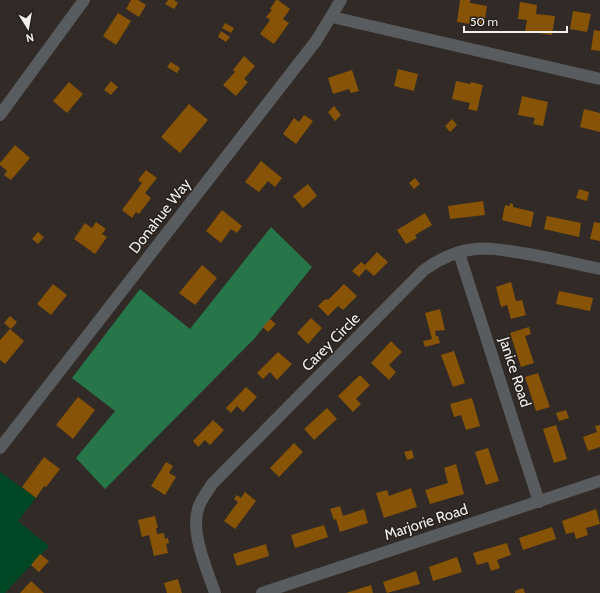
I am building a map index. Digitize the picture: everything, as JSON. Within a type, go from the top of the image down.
[{"type":"street","points":[[0,115],[84,0]]},
{"type":"street","name":"Donahue Way","points":[[0,448],[316,41],[341,0]]},
{"type":"street","points":[[332,17],[600,79]]},
{"type":"street","name":"Carey Circle","points":[[216,593],[199,543],[196,525],[199,506],[212,484],[424,270],[448,255],[474,249],[491,248],[529,254],[600,269]]},
{"type":"street","name":"Janice Road","points":[[459,253],[539,502]]},
{"type":"street","name":"Marjorie Road","points":[[262,593],[600,481]]},
{"type":"green space","points":[[271,227],[312,267],[254,339],[105,489],[76,458],[115,411],[72,378],[140,289],[190,329]]},
{"type":"green space","points":[[0,472],[36,498],[18,521],[49,546],[5,593],[0,593]]},
{"type":"building","points":[[131,0],[138,0],[146,5],[139,17],[126,9]]},
{"type":"building","points":[[168,0],[174,0],[178,3],[174,9],[165,4]]},
{"type":"building","points":[[276,0],[290,9],[283,19],[289,23],[274,44],[260,34],[270,20],[266,17],[272,10],[270,9]]},
{"type":"building","points":[[460,0],[470,0],[470,3],[487,6],[484,26],[457,22]]},
{"type":"building","points":[[520,2],[537,5],[536,14],[555,16],[552,35],[525,31],[527,20],[518,19]]},
{"type":"building","points":[[573,11],[591,14],[587,32],[570,29]]},
{"type":"building","points":[[118,13],[131,21],[116,45],[103,36]]},
{"type":"building","points":[[225,23],[234,28],[231,33],[222,28]]},
{"type":"building","points":[[594,30],[600,31],[600,51],[591,50]]},
{"type":"building","points":[[221,31],[230,37],[226,42],[218,37]]},
{"type":"building","points":[[244,56],[255,66],[244,79],[248,82],[236,96],[223,85],[235,72],[233,70]]},
{"type":"building","points":[[171,62],[180,68],[177,73],[167,67]]},
{"type":"building","points":[[398,69],[418,74],[414,91],[394,86]]},
{"type":"building","points":[[352,70],[359,91],[351,93],[349,89],[333,94],[328,78]]},
{"type":"building","points":[[111,81],[118,87],[111,95],[104,90]]},
{"type":"building","points":[[456,81],[470,84],[471,82],[483,85],[477,111],[468,109],[470,103],[452,99]]},
{"type":"building","points":[[69,82],[83,94],[67,113],[53,101]]},
{"type":"building","points":[[522,96],[548,102],[543,126],[533,124],[535,118],[518,115]]},
{"type":"building","points":[[189,104],[208,120],[180,153],[161,137]]},
{"type":"building","points":[[334,106],[341,115],[335,121],[328,112]]},
{"type":"building","points":[[584,109],[600,113],[600,132],[580,127]]},
{"type":"building","points":[[304,115],[313,121],[296,144],[283,134],[294,118],[299,122]]},
{"type":"building","points":[[452,119],[457,125],[450,132],[445,126]]},
{"type":"building","points":[[15,145],[30,158],[11,180],[4,175],[7,171],[0,165],[0,163]]},
{"type":"building","points":[[261,161],[282,178],[275,187],[268,181],[259,192],[245,182]]},
{"type":"building","points":[[146,170],[157,178],[145,193],[151,198],[139,214],[136,212],[132,218],[122,210],[142,183],[138,180]]},
{"type":"building","points":[[415,178],[420,184],[414,189],[409,183]]},
{"type":"building","points":[[308,184],[317,196],[303,208],[293,196]]},
{"type":"building","points":[[579,189],[589,192],[587,201],[576,198]]},
{"type":"building","points":[[483,201],[485,215],[450,219],[448,206]]},
{"type":"building","points":[[510,203],[513,204],[513,207],[534,212],[531,227],[502,220],[505,205],[510,206]]},
{"type":"building","points":[[222,210],[242,226],[237,233],[231,229],[221,243],[206,231]]},
{"type":"building","points":[[425,213],[432,225],[415,235],[417,238],[406,244],[397,230]]},
{"type":"building","points":[[547,216],[581,223],[579,237],[544,229]]},
{"type":"building","points":[[96,222],[106,229],[102,234],[107,237],[95,254],[74,239],[85,223],[92,228]]},
{"type":"building","points":[[594,222],[600,223],[600,241],[590,239]]},
{"type":"building","points":[[38,232],[44,237],[38,244],[32,239]]},
{"type":"building","points":[[377,252],[388,262],[374,276],[366,269],[359,277],[352,271],[361,262],[365,265]]},
{"type":"building","points":[[202,265],[217,278],[195,305],[179,293]]},
{"type":"building","points":[[511,282],[516,301],[522,300],[526,315],[511,319],[507,305],[501,307],[496,287]]},
{"type":"building","points":[[53,284],[67,295],[51,315],[37,304]]},
{"type":"building","points":[[344,284],[357,296],[343,310],[338,306],[328,316],[318,306],[324,300],[329,299]]},
{"type":"building","points":[[559,291],[593,298],[590,311],[556,304]]},
{"type":"building","points":[[440,309],[445,330],[435,331],[440,343],[425,347],[423,341],[432,339],[425,313]]},
{"type":"building","points":[[10,316],[17,322],[11,329],[4,323]]},
{"type":"building","points":[[311,318],[322,328],[308,344],[297,333]]},
{"type":"building","points":[[270,319],[276,324],[268,332],[263,327]]},
{"type":"building","points":[[529,327],[531,334],[525,336],[534,363],[521,367],[510,333]]},
{"type":"building","points":[[10,329],[24,341],[5,364],[0,360],[0,340]]},
{"type":"building","points":[[391,341],[402,352],[389,365],[396,372],[389,380],[371,363]]},
{"type":"building","points":[[454,351],[465,383],[453,387],[441,355]]},
{"type":"building","points":[[278,352],[292,364],[277,380],[270,372],[263,379],[257,373]]},
{"type":"building","points":[[538,373],[550,407],[536,411],[525,377]]},
{"type":"building","points":[[360,375],[370,385],[356,399],[361,404],[353,412],[338,396]]},
{"type":"building","points":[[246,387],[257,397],[243,412],[237,406],[231,413],[226,408]]},
{"type":"building","points":[[78,397],[95,410],[73,439],[56,425]]},
{"type":"building","points":[[472,398],[480,426],[466,430],[461,415],[454,417],[450,404]]},
{"type":"building","points":[[327,408],[337,419],[314,440],[304,429]]},
{"type":"building","points":[[566,410],[569,418],[559,421],[556,413]]},
{"type":"building","points":[[213,420],[224,430],[210,445],[205,440],[198,447],[193,441]]},
{"type":"building","points":[[556,425],[567,459],[554,463],[543,429]]},
{"type":"building","points":[[600,425],[600,447],[588,451],[583,437],[597,432],[595,426]]},
{"type":"building","points":[[294,443],[303,452],[279,477],[270,468]]},
{"type":"building","points":[[488,448],[499,481],[486,485],[475,452]]},
{"type":"building","points":[[412,450],[414,458],[407,460],[404,452]]},
{"type":"building","points":[[44,457],[60,469],[46,487],[44,486],[36,498],[22,487]]},
{"type":"building","points":[[166,462],[173,466],[169,473],[176,477],[165,495],[151,486]]},
{"type":"building","points":[[456,464],[464,494],[430,504],[425,490],[448,483],[444,468]]},
{"type":"building","points":[[411,488],[417,507],[384,518],[376,493],[387,490],[389,496]]},
{"type":"building","points":[[245,492],[256,501],[235,529],[224,521],[238,502],[234,499],[237,495],[241,498]]},
{"type":"building","points":[[340,506],[343,516],[364,509],[368,523],[340,532],[336,519],[334,520],[330,509]]},
{"type":"building","points":[[596,509],[600,524],[586,528],[588,535],[576,539],[574,532],[566,534],[562,521]]},
{"type":"building","points":[[155,516],[158,528],[156,528],[157,534],[164,533],[165,539],[168,538],[169,543],[166,544],[168,553],[154,556],[149,535],[142,537],[138,520]]},
{"type":"building","points":[[324,525],[328,537],[295,548],[291,535]]},
{"type":"building","points":[[552,527],[556,539],[523,550],[519,538]]},
{"type":"building","points":[[507,543],[511,555],[497,560],[500,568],[491,571],[488,562],[477,565],[473,553]]},
{"type":"building","points":[[266,544],[269,556],[237,566],[233,554]]},
{"type":"building","points":[[40,554],[49,561],[39,572],[31,565]]},
{"type":"building","points":[[457,557],[462,572],[433,581],[429,567]]},
{"type":"building","points":[[416,571],[420,584],[387,593],[383,582]]},
{"type":"building","points":[[178,579],[182,593],[167,593],[164,583]]},
{"type":"building","points":[[31,581],[44,593],[20,593]]},
{"type":"building","points":[[371,585],[373,593],[346,593]]},
{"type":"building","points":[[523,588],[525,593],[515,593],[515,591]]}]
